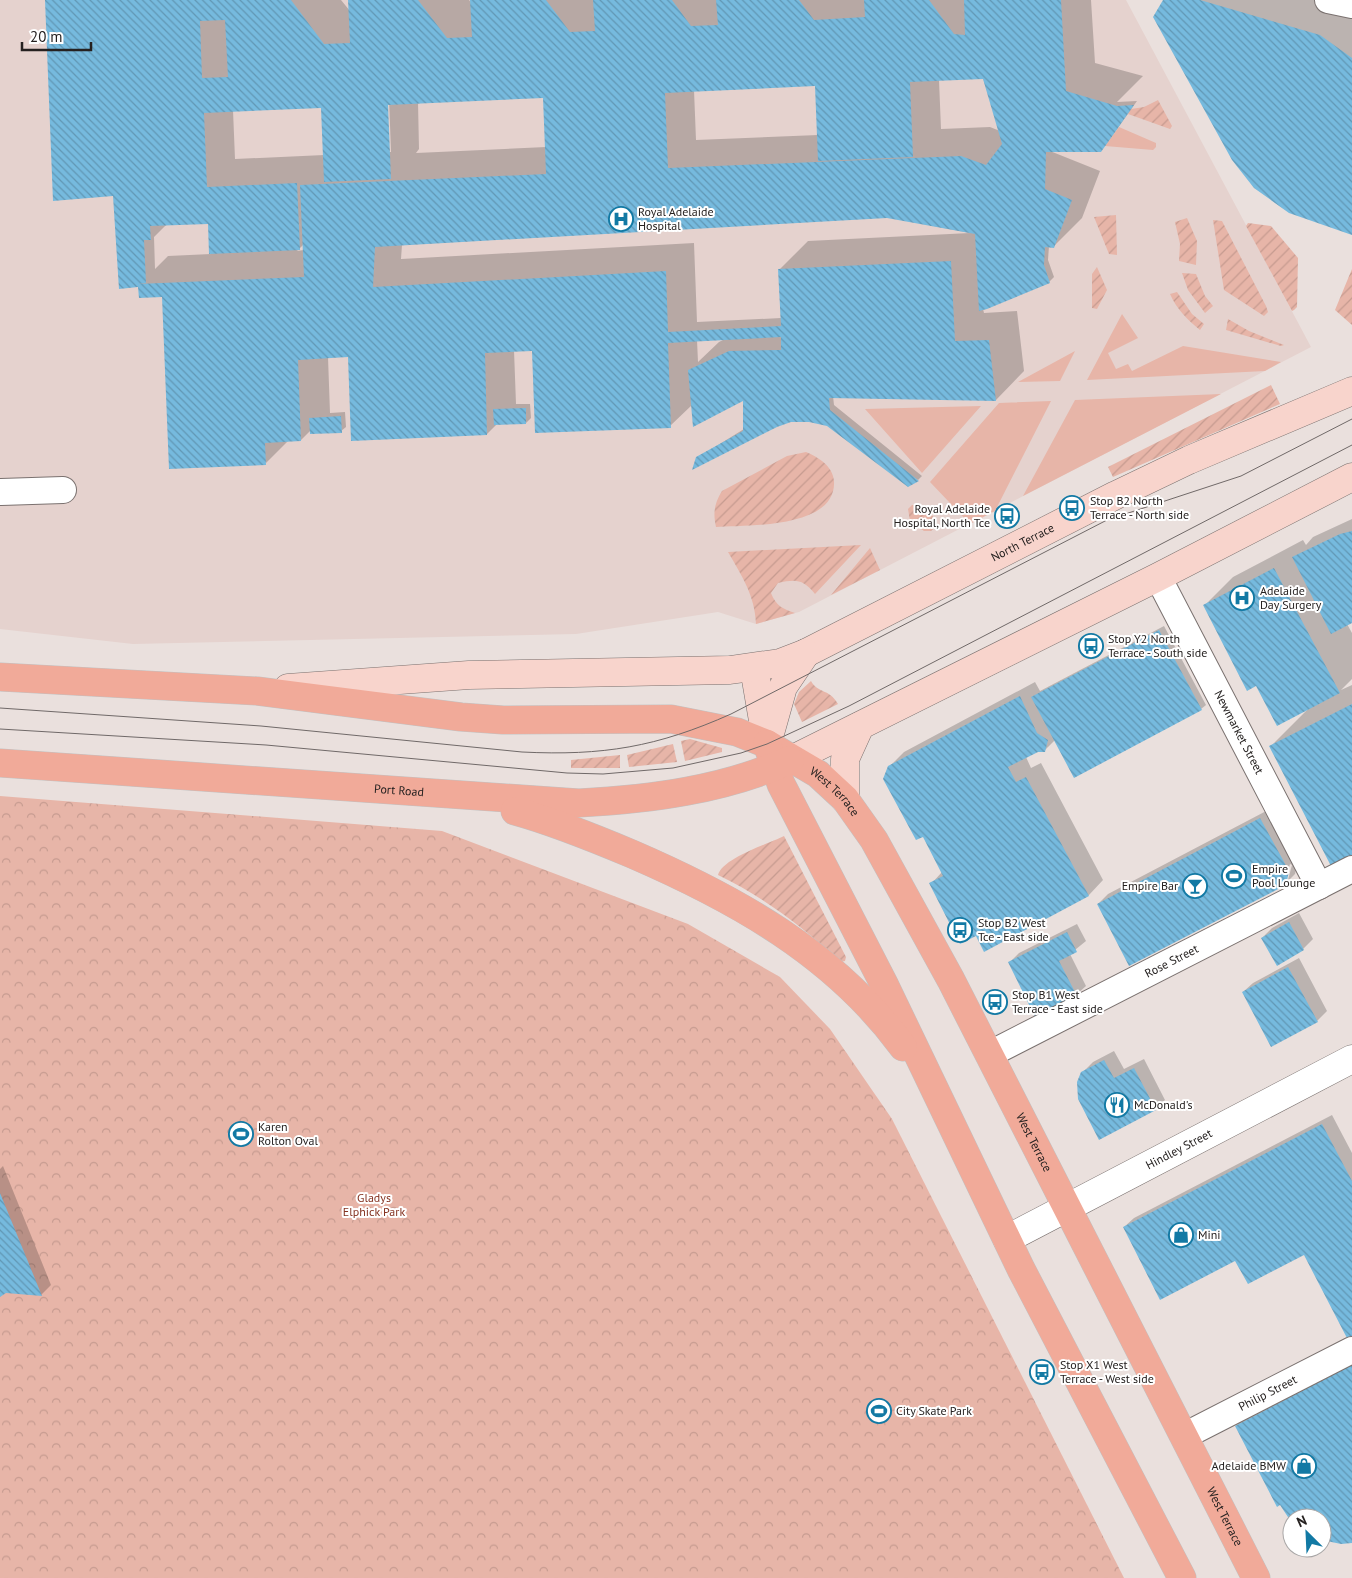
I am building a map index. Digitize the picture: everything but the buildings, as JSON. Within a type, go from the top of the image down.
[{"type":"main road","name":"North Terrace","points":[[754,668],[780,663],[806,653],[1116,495],[1190,460],[1352,391]]},
{"type":"main road","points":[[0,677],[257,691],[461,717],[502,720],[671,719],[723,728],[778,757],[860,726],[1158,577],[1352,477]]},
{"type":"main road","name":"North Terrace","points":[[778,757],[783,687],[806,653]]},
{"type":"main road","points":[[257,691],[469,675],[754,668],[778,757],[868,951],[1007,1239],[1182,1578]]},
{"type":"main road","points":[[845,799],[845,759],[860,726]]},
{"type":"main road","name":"Port Road","points":[[0,763],[440,795],[579,803],[626,800],[703,789],[778,757]]},
{"type":"main road","name":"West Terrace","points":[[778,757],[818,774],[845,799],[874,840],[990,1054],[1256,1578]]},
{"type":"main road","points":[[440,795],[539,817],[584,834],[704,887],[772,926],[818,957],[871,1009],[915,1064],[948,1118]]},
{"type":"street","points":[[1328,0],[1352,5]]},
{"type":"street","points":[[1,492],[63,490]]},
{"type":"street","name":"Newmarket Street","points":[[1158,577],[1319,886]]},
{"type":"street","name":"Rose Street","points":[[990,1054],[1352,869]]},
{"type":"street","name":"Hindley Street","points":[[1007,1239],[1352,1060]]},
{"type":"street","name":"Philip Street","points":[[1184,1436],[1352,1350]]},
{"type":"shaded area","name":"Royal Adelaide Hospital","points":[[0,0],[1126,0],[1311,347],[799,612],[756,624],[718,612],[576,634],[133,644],[0,629]]},
{"type":"green space","points":[[1158,100],[1172,126],[1170,129],[1128,114],[1131,109],[1144,107]]},
{"type":"green space","points":[[1119,127],[1156,143],[1156,147],[1153,150],[1105,146]]},
{"type":"green space","points":[[1116,215],[1117,255],[1109,254],[1094,217]]},
{"type":"green space","points":[[1187,218],[1197,241],[1196,265],[1179,261],[1180,244],[1175,222]]},
{"type":"green space","points":[[1213,220],[1222,221],[1266,306],[1268,312],[1264,316],[1224,290]]},
{"type":"green space","points":[[1248,223],[1271,226],[1298,258],[1297,307],[1294,310],[1292,311],[1246,226]]},
{"type":"green space","points":[[1097,267],[1107,290],[1097,309],[1092,308],[1092,274]]},
{"type":"green space","points":[[1352,269],[1352,325],[1335,310]]},
{"type":"green space","points":[[1182,273],[1196,274],[1205,296],[1213,306],[1205,313],[1188,290]]},
{"type":"green space","points":[[1177,292],[1192,314],[1204,324],[1200,330],[1179,310],[1170,294]]},
{"type":"green space","points":[[1122,314],[1138,338],[1108,353],[1116,369],[1128,364],[1132,371],[1183,346],[1281,362],[1265,371],[1087,380]]},
{"type":"green space","points":[[1228,319],[1249,331],[1284,345],[1281,346],[1226,330]]},
{"type":"green space","points":[[1075,351],[1060,381],[1018,382]]},
{"type":"green space","points":[[1271,385],[1280,404],[1113,477],[1108,467]]},
{"type":"green space","points":[[1221,394],[1023,496],[1075,400]]},
{"type":"green space","points":[[1051,401],[995,511],[970,524],[930,482],[999,403]]},
{"type":"green space","points":[[981,406],[922,473],[865,409]]},
{"type":"green space","points":[[806,452],[824,463],[833,476],[831,497],[821,508],[806,516],[787,521],[748,526],[716,527],[715,509],[722,491],[787,456]]},
{"type":"green space","points":[[912,505],[921,506],[931,513],[937,525],[931,531],[924,531],[910,521],[908,509]]},
{"type":"green space","points":[[861,545],[815,594],[807,585],[799,581],[778,583],[771,593],[775,601],[780,606],[795,613],[756,624],[750,595],[743,578],[728,552]]},
{"type":"green space","points":[[870,548],[880,570],[831,595]]},
{"type":"green space","points":[[811,681],[817,688],[831,695],[838,704],[802,722],[794,704],[799,692]]},
{"type":"green space","points":[[690,739],[722,748],[722,752],[685,761],[681,741]]},
{"type":"green space","points":[[673,744],[677,762],[629,767],[627,755]]},
{"type":"green space","points":[[620,755],[620,768],[571,768],[571,760]]},
{"type":"green space","name":"Gladys Elphick Park","points":[[0,796],[442,831],[688,924],[780,977],[830,1029],[892,1119],[1124,1578],[0,1578]]},
{"type":"green space","points":[[784,836],[846,957],[845,961],[841,962],[798,925],[767,903],[718,875],[728,863],[737,857]]},
{"type":"tram line","points":[[0,708],[261,726],[522,752],[578,752],[629,747],[654,742],[731,714],[1107,520],[1241,476],[1352,419]]},
{"type":"tram line","points":[[0,729],[266,745],[567,773],[603,774],[673,768],[741,753],[767,744],[849,706],[1352,445]]},
{"type":"place","name":"Royal Adelaide Hospital","points":[[621,219]]},
{"type":"place","name":"Stop B2 North Terrace - North side","points":[[1072,508]]},
{"type":"place","name":"Royal Adelaide Hospital, North Tce","points":[[1007,516]]},
{"type":"place","name":"Adelaide Day Surgery","points":[[1242,598]]},
{"type":"place","name":"Stop Y2 North Terrace - South side","points":[[1091,646]]},
{"type":"place","name":"Empire Pool Lounge","points":[[1234,876]]},
{"type":"place","name":"Empire Bar","points":[[1195,886]]},
{"type":"place","name":"Stop B2 West Tce - East side","points":[[960,930]]},
{"type":"place","name":"Stop B1 West Terrace - East side","points":[[995,1002]]},
{"type":"place","name":"McDonald's","points":[[1117,1105]]},
{"type":"place","name":"Karen Rolton Oval","points":[[241,1134]]},
{"type":"place","name":"Mini","points":[[1181,1235]]},
{"type":"place","name":"Stop X1 West Terrace - West side","points":[[1042,1372]]},
{"type":"place","name":"City Skate Park","points":[[879,1411]]},
{"type":"place","name":"Adelaide BMW","points":[[1304,1466]]}]
